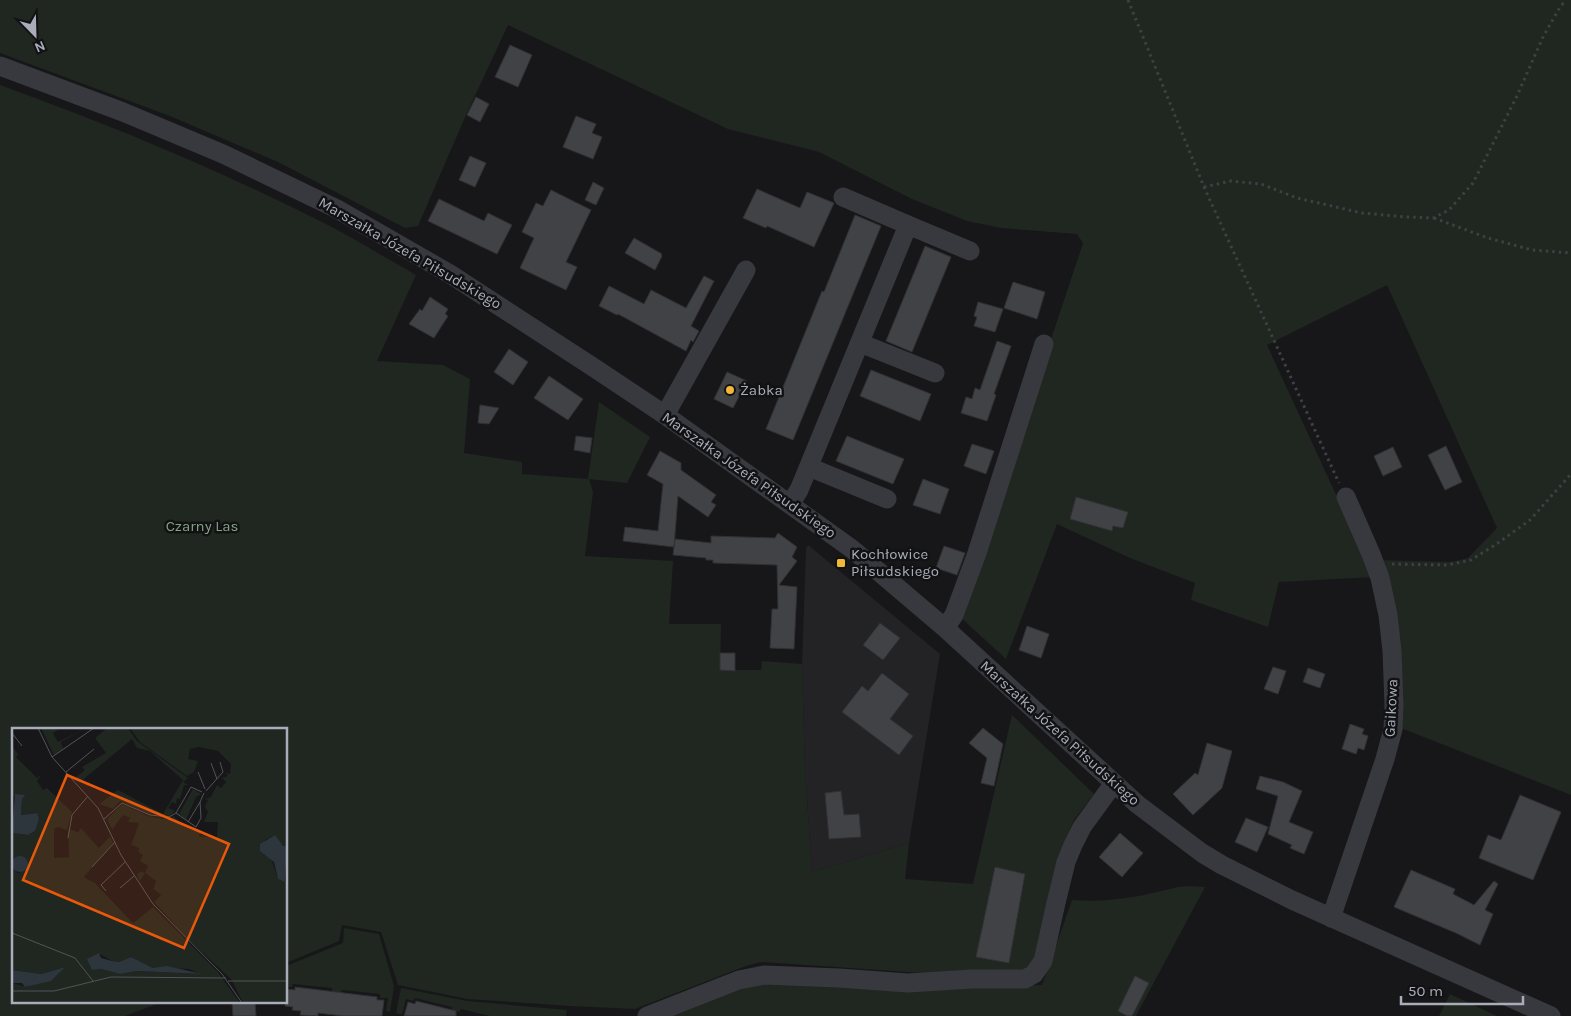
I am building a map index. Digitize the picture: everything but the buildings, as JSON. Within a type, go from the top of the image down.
[{"type":"street","name":"Marszałka Józefa Piłsudskiego","points":[[0,66],[123,112],[271,176],[337,209],[457,278],[665,415],[852,549],[944,628],[1137,804],[1161,824],[1208,857],[1248,879],[1331,918],[1551,1016]]},
{"type":"street","points":[[843,197],[970,251]]},
{"type":"street","points":[[790,504],[799,490],[809,467],[908,225]]},
{"type":"street","points":[[665,415],[746,270]]},
{"type":"street","points":[[860,343],[935,373]]},
{"type":"street","points":[[944,628],[954,614],[978,553],[1044,344]]},
{"type":"street","points":[[809,467],[887,499]]},
{"type":"street","name":"Gaikowa","points":[[1331,918],[1385,759],[1392,729],[1394,705],[1390,633],[1380,578],[1346,497]]},
{"type":"street","points":[[647,1016],[739,980],[764,975],[839,978],[908,984],[972,979],[1025,979],[1034,974],[1043,961],[1066,862],[1073,845],[1082,827],[1114,783]]},
{"type":"path","points":[[1128,0],[1204,187],[1346,497]]},
{"type":"path","points":[[1433,218],[1449,210],[1473,183],[1517,96],[1543,37],[1566,0]]},
{"type":"path","points":[[1204,187],[1231,181],[1261,184],[1297,198],[1362,213],[1433,218],[1488,238],[1532,250],[1571,252]]},
{"type":"path","points":[[1374,564],[1447,565],[1471,560],[1530,520],[1571,474]]},
{"type":"shaded area","points":[[808,545],[940,654],[909,843],[812,872],[805,769],[802,666],[806,549]]},
{"type":"green space","points":[[0,0],[1571,0],[1571,795],[1401,728],[1378,560],[1451,562],[1468,558],[1497,528],[1387,285],[1267,345],[1374,577],[1279,582],[1268,627],[1191,600],[1195,583],[1130,558],[1057,524],[1006,659],[959,616],[1083,243],[1077,234],[1001,228],[967,221],[912,199],[819,152],[728,129],[508,25],[466,115],[418,226],[405,228],[278,162],[170,116],[0,53]]},
{"type":"green space","name":"Czarny Las","points":[[0,85],[124,132],[245,185],[324,223],[416,275],[377,361],[443,365],[470,379],[464,453],[522,462],[522,474],[588,479],[599,402],[650,437],[627,483],[589,479],[593,492],[585,556],[673,561],[669,624],[721,624],[720,670],[761,670],[762,661],[802,664],[805,769],[812,872],[909,843],[905,879],[973,884],[1012,715],[1094,794],[1074,820],[1066,838],[1035,963],[1025,970],[952,975],[761,962],[635,1009],[571,1006],[468,999],[398,985],[381,932],[342,925],[339,941],[288,962],[288,728],[12,728],[12,1004],[157,1004],[125,1016],[0,1016]]},
{"type":"green space","points":[[1188,886],[1205,887],[1136,1016],[671,1016],[760,982],[905,989],[1042,985],[1072,900],[1113,900]]},
{"type":"green space","points":[[344,928],[379,934],[394,986],[390,1012],[386,1011],[388,998],[380,998],[380,994],[342,990],[341,993],[332,991],[332,988],[293,984],[292,987],[288,987],[288,965],[343,943]]},
{"type":"green space","points":[[401,988],[467,1001],[567,1010],[566,1016],[490,1016],[461,1009],[459,1012],[452,1010],[452,1007],[415,998],[413,1001],[406,999],[402,1015],[396,1013]]},
{"type":"green space","points":[[1450,994],[1497,1016],[1439,1016]]},
{"type":"place","name":"Żabka","points":[[730,390]]},
{"type":"place","name":"Kochłowice Piłsudskiego","points":[[841,563]]}]
